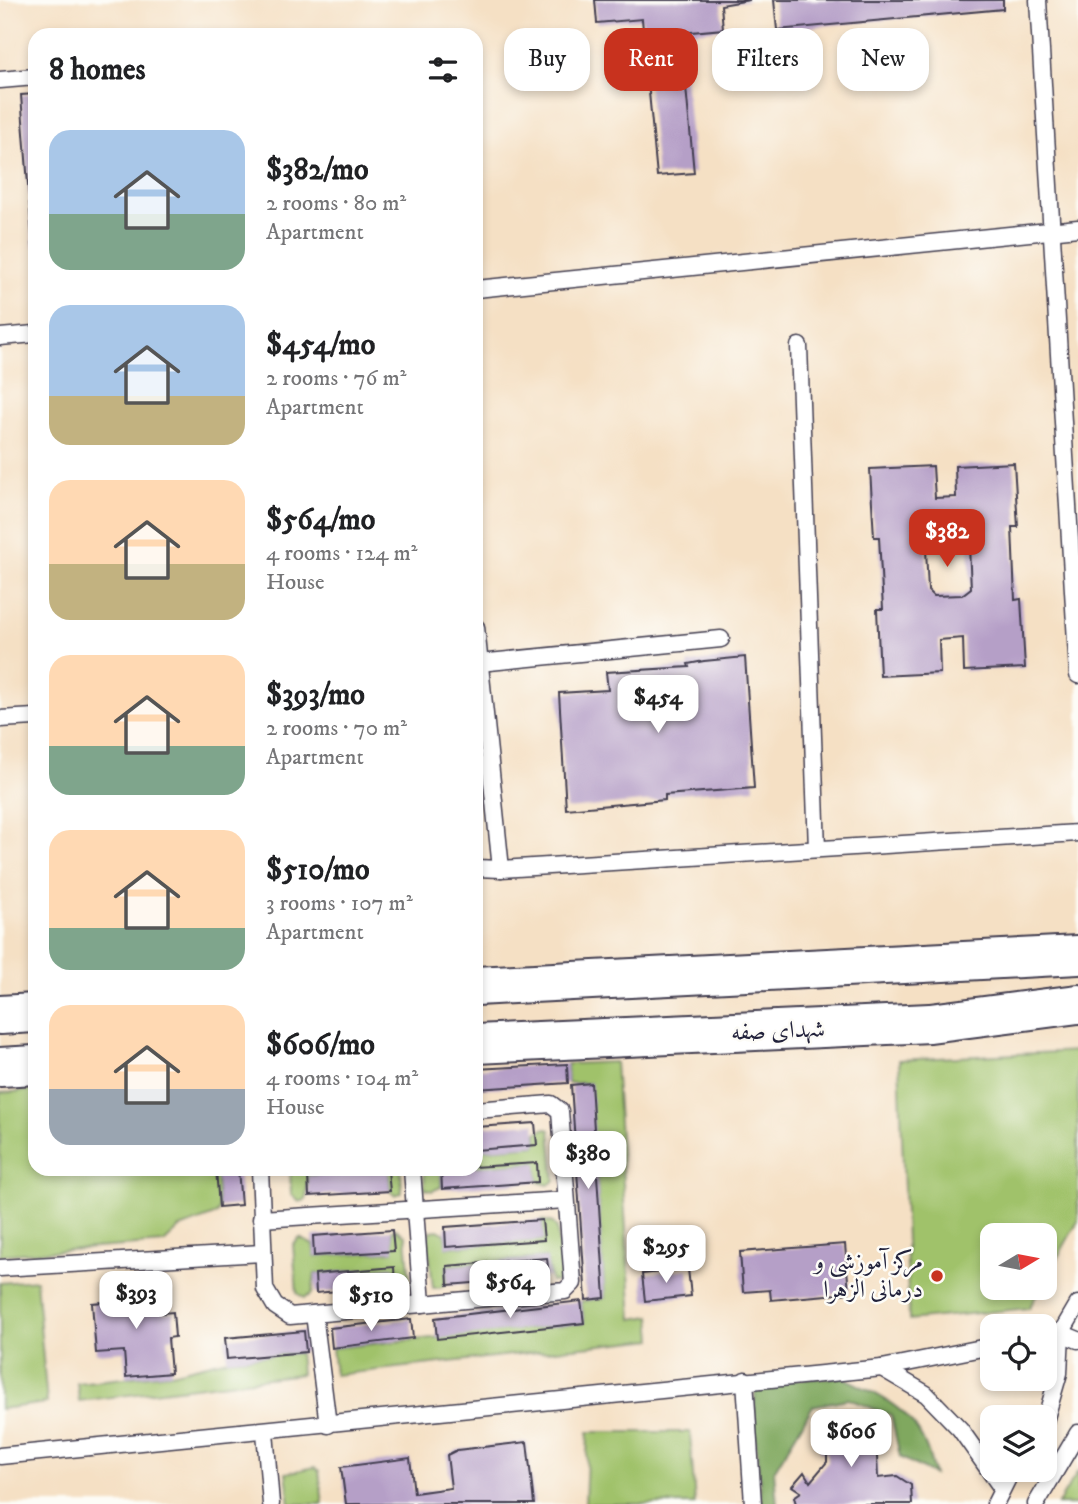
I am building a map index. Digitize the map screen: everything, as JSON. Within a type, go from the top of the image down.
[{"type":"main road","points":[[483,986],[1078,955]]},
{"type":"main road","points":[[930,1023],[920,1010],[917,993],[921,977],[933,964]]},
{"type":"main road","points":[[838,969],[850,982],[855,999],[850,1016],[838,1029]]},
{"type":"main road","name":"شهدای صفه","points":[[483,1044],[930,1023],[1078,1004]]},
{"type":"main road","points":[[0,1015],[28,1013]]},
{"type":"main road","points":[[0,1067],[28,1065]]},
{"type":"lane","points":[[1038,0],[1078,675]]},
{"type":"lane","points":[[0,80],[28,78]]},
{"type":"lane","points":[[483,288],[1078,228]]},
{"type":"lane","points":[[0,337],[28,335]]},
{"type":"lane","points":[[799,346],[817,849]]},
{"type":"lane","points":[[483,663],[722,639]]},
{"type":"lane","points":[[483,692],[501,869]]},
{"type":"lane","points":[[0,719],[28,717]]},
{"type":"lane","points":[[483,868],[1078,833]]},
{"type":"lane","points":[[260,1176],[265,1289],[275,1306],[290,1316],[565,1291],[573,1283],[560,1111],[551,1104],[483,1109]]},
{"type":"lane","points":[[413,1176],[422,1304]]},
{"type":"lane","points":[[261,1219],[566,1200]]},
{"type":"lane","points":[[0,1268],[262,1253]]},
{"type":"lane","points":[[1057,1329],[1078,1304]]},
{"type":"lane","points":[[314,1314],[328,1425]]},
{"type":"lane","points":[[1057,1335],[1078,1340]]},
{"type":"lane","points":[[0,1456],[265,1432],[745,1380],[882,1368],[980,1348]]},
{"type":"lane","points":[[1057,1360],[1057,1380]]},
{"type":"lane","points":[[882,1368],[926,1394],[960,1429],[1001,1487]]},
{"type":"lane","points":[[745,1380],[753,1504]]},
{"type":"lane","points":[[265,1432],[271,1504]]},
{"type":"lane","points":[[1035,1504],[1078,1433]]},
{"type":"lane","points":[[995,1504],[1004,1482]]},
{"type":"green space","points":[[1078,1051],[1078,1221],[1057,1259],[1057,1223],[980,1223],[980,1300],[1034,1300],[1029,1308],[909,1320],[899,1060]]},
{"type":"green space","points":[[615,1062],[632,1319],[651,1316],[653,1339],[335,1375],[332,1348],[584,1323],[581,1301],[605,1298],[590,1083],[568,1083],[567,1064]]},
{"type":"green space","points":[[28,1091],[28,1176],[217,1176],[217,1214],[180,1228],[164,1243],[0,1255],[0,1093]]},
{"type":"green space","points":[[545,1128],[550,1130],[555,1181],[548,1185],[538,1182],[536,1163],[483,1167],[483,1149],[537,1145],[537,1132]]},
{"type":"green space","points":[[290,1176],[308,1176],[306,1200],[299,1202],[291,1194]]},
{"type":"green space","points":[[388,1176],[401,1176],[402,1193],[394,1195],[390,1191]]},
{"type":"green space","points":[[424,1176],[441,1176],[441,1187],[432,1191],[425,1189]]},
{"type":"green space","points":[[542,1220],[553,1223],[557,1228],[562,1281],[551,1282],[546,1258],[447,1266],[446,1283],[440,1288],[433,1288],[428,1240],[431,1231],[438,1230],[445,1234],[447,1247],[543,1240]]},
{"type":"green space","points":[[396,1229],[406,1236],[410,1283],[401,1290],[395,1286],[393,1268],[315,1274],[312,1294],[304,1298],[297,1293],[293,1245],[300,1238],[313,1245],[315,1256],[393,1251],[392,1230]]},
{"type":"green space","points":[[36,1280],[47,1403],[0,1409],[0,1283]]},
{"type":"green space","points":[[299,1353],[301,1374],[79,1401],[77,1383],[171,1373],[227,1359]]},
{"type":"green space","points":[[842,1377],[876,1394],[903,1412],[922,1438],[934,1475],[900,1457],[891,1415],[848,1399],[813,1406],[774,1471],[777,1504],[762,1504],[755,1434],[755,1382]]},
{"type":"green space","points":[[588,1432],[690,1432],[695,1504],[585,1504]]},
{"type":"green space","points":[[315,1467],[319,1471],[323,1504],[290,1504],[286,1473]]},
{"type":"green space","points":[[1078,1471],[1078,1504],[1058,1504]]},
{"type":"building","points":[[595,0],[750,0],[721,5],[723,28],[712,30],[643,28],[642,19],[597,23]]},
{"type":"building","points":[[774,0],[1003,0],[1003,9],[777,28]]},
{"type":"building","points":[[649,91],[686,91],[694,173],[657,176]]},
{"type":"building","points":[[28,94],[28,184],[21,95]]},
{"type":"building","points":[[1014,463],[1018,527],[1012,527],[1015,600],[1021,599],[1025,668],[964,671],[963,638],[939,640],[940,673],[880,676],[877,609],[883,609],[879,537],[874,537],[870,469],[933,466],[935,498],[956,497],[955,466]],"holes":[[[962,540],[969,547],[971,588],[962,595],[934,596],[928,590],[926,549],[934,541]]]},
{"type":"building","points":[[745,657],[754,788],[665,795],[665,800],[566,809],[559,693],[608,690],[606,672],[689,667],[688,664],[704,661]]},
{"type":"building","points":[[567,1064],[568,1083],[483,1089],[483,1069]]},
{"type":"building","points":[[591,1083],[605,1298],[586,1300],[571,1085]]},
{"type":"building","points":[[535,1123],[537,1145],[483,1149],[483,1127]]},
{"type":"building","points":[[537,1163],[538,1182],[442,1189],[441,1176],[483,1176],[483,1166]]},
{"type":"building","points":[[217,1176],[239,1176],[241,1205],[219,1207]]},
{"type":"building","points":[[308,1176],[388,1176],[390,1191],[309,1196]]},
{"type":"building","points":[[542,1220],[544,1240],[446,1247],[445,1227]]},
{"type":"building","points":[[392,1230],[394,1251],[314,1256],[313,1236]]},
{"type":"building","points":[[845,1244],[849,1293],[771,1300],[770,1290],[743,1292],[740,1252]]},
{"type":"building","points":[[547,1258],[549,1277],[448,1285],[447,1266]]},
{"type":"building","points":[[394,1267],[395,1286],[316,1293],[315,1274]]},
{"type":"building","points":[[688,1269],[691,1296],[645,1301],[642,1274]]},
{"type":"building","points":[[161,1288],[163,1313],[173,1312],[175,1337],[168,1338],[171,1373],[126,1377],[124,1351],[96,1353],[92,1303],[116,1301],[115,1291]]},
{"type":"building","points":[[581,1301],[584,1323],[437,1339],[435,1318]]},
{"type":"building","points":[[411,1319],[413,1338],[332,1348],[330,1328]]},
{"type":"building","points":[[304,1331],[306,1352],[227,1359],[225,1338]]},
{"type":"building","points":[[875,1416],[878,1478],[897,1476],[911,1485],[912,1504],[796,1504],[794,1497],[801,1492],[792,1486],[804,1472],[810,1482],[827,1462],[827,1452],[820,1452],[819,1424]]},
{"type":"building","points":[[527,1442],[534,1504],[346,1504],[341,1467],[410,1458],[414,1493],[451,1488],[447,1455],[457,1450]]},
{"type":"place","name":"مرکز آموزشی و درمانی الزهرا","points":[[937,1276]]}]
